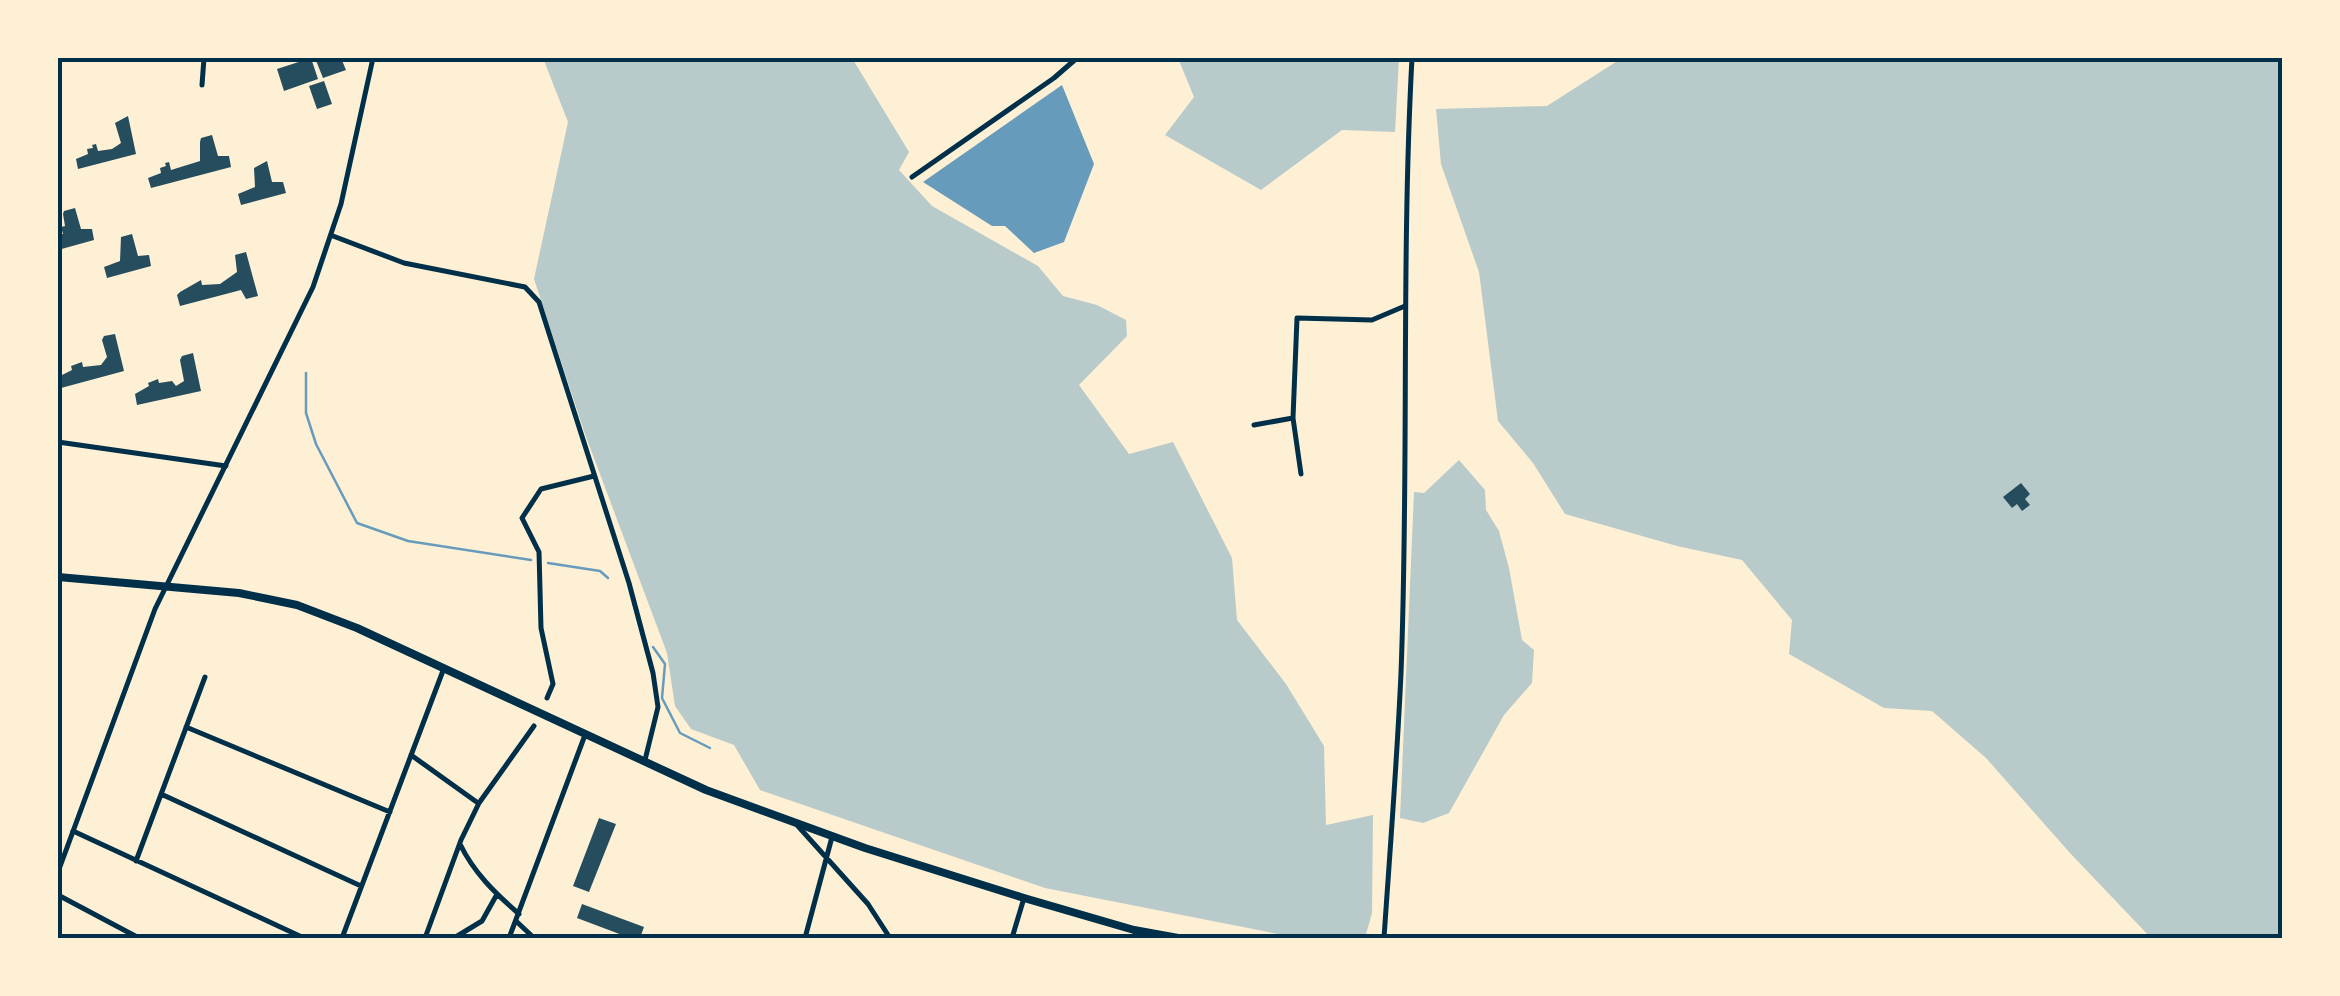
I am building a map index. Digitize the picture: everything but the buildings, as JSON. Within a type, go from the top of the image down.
[{"type":"main road","points":[[58,577],[239,593],[297,605],[358,628],[706,790],[832,836],[1024,898],[1134,930],[1178,938]]},
{"type":"street","points":[[202,84],[204,58]]},
{"type":"street","points":[[58,872],[165,586],[312,287],[333,236],[372,58]]},
{"type":"street","points":[[912,177],[1054,78],[1076,58]]},
{"type":"street","points":[[1384,938],[1401,673],[1407,147],[1412,58]]},
{"type":"street","points":[[333,236],[404,263],[525,286],[538,302],[629,582],[653,672],[658,707],[644,761]]},
{"type":"street","points":[[1302,474],[1293,418],[1297,318],[1372,320],[1408,305]]},
{"type":"street","points":[[1254,425],[1293,418]]},
{"type":"street","points":[[58,442],[226,466]]},
{"type":"street","points":[[547,698],[553,684],[541,628],[539,552],[522,518],[541,489],[594,476]]},
{"type":"street","points":[[342,938],[444,668]]},
{"type":"street","points":[[136,860],[205,677]]},
{"type":"street","points":[[425,938],[479,803],[534,726]]},
{"type":"street","points":[[186,727],[390,812]]},
{"type":"street","points":[[509,938],[586,734]]},
{"type":"street","points":[[411,755],[479,803]]},
{"type":"street","points":[[161,794],[362,886]]},
{"type":"street","points":[[793,822],[868,904],[890,938]]},
{"type":"street","points":[[72,831],[304,938]]},
{"type":"street","points":[[804,938],[832,836]]},
{"type":"street","points":[[460,843],[470,863],[534,938]]},
{"type":"street","points":[[454,938],[482,921],[496,894]]},
{"type":"street","points":[[58,895],[139,938]]},
{"type":"street","points":[[1012,938],[1024,898]]},
{"type":"shaded area","points":[[543,58],[852,58],[909,152],[899,170],[932,206],[1038,266],[1063,296],[1097,305],[1126,320],[1127,336],[1079,385],[1129,454],[1173,442],[1232,558],[1237,620],[1286,684],[1324,746],[1326,825],[1373,815],[1372,913],[1365,938],[1298,938],[1045,888],[760,790],[734,745],[691,729],[675,706],[667,653],[585,434],[534,279],[568,122]]},
{"type":"shaded area","points":[[1178,58],[1399,58],[1395,132],[1342,130],[1261,190],[1165,135],[1194,97]]},
{"type":"shaded area","points":[[1622,58],[2282,58],[2282,938],[2151,938],[1986,758],[1932,711],[1884,708],[1789,654],[1792,620],[1742,560],[1565,514],[1533,463],[1498,421],[1479,272],[1441,164],[1436,109],[1547,106]]},
{"type":"shaded area","points":[[1459,460],[1485,490],[1486,510],[1499,531],[1522,640],[1534,650],[1532,683],[1504,715],[1449,813],[1423,823],[1400,818],[1414,492],[1424,493]]},
{"type":"water","points":[[1062,85],[1094,164],[1064,242],[1034,253],[1005,226],[992,226],[923,182]]},
{"type":"waterway","points":[[306,373],[306,413],[316,444],[357,523],[408,541],[531,560]]},
{"type":"waterway","points":[[548,563],[600,571],[608,578]]},
{"type":"waterway","points":[[653,647],[665,664],[662,698],[680,733],[710,748]]}]
